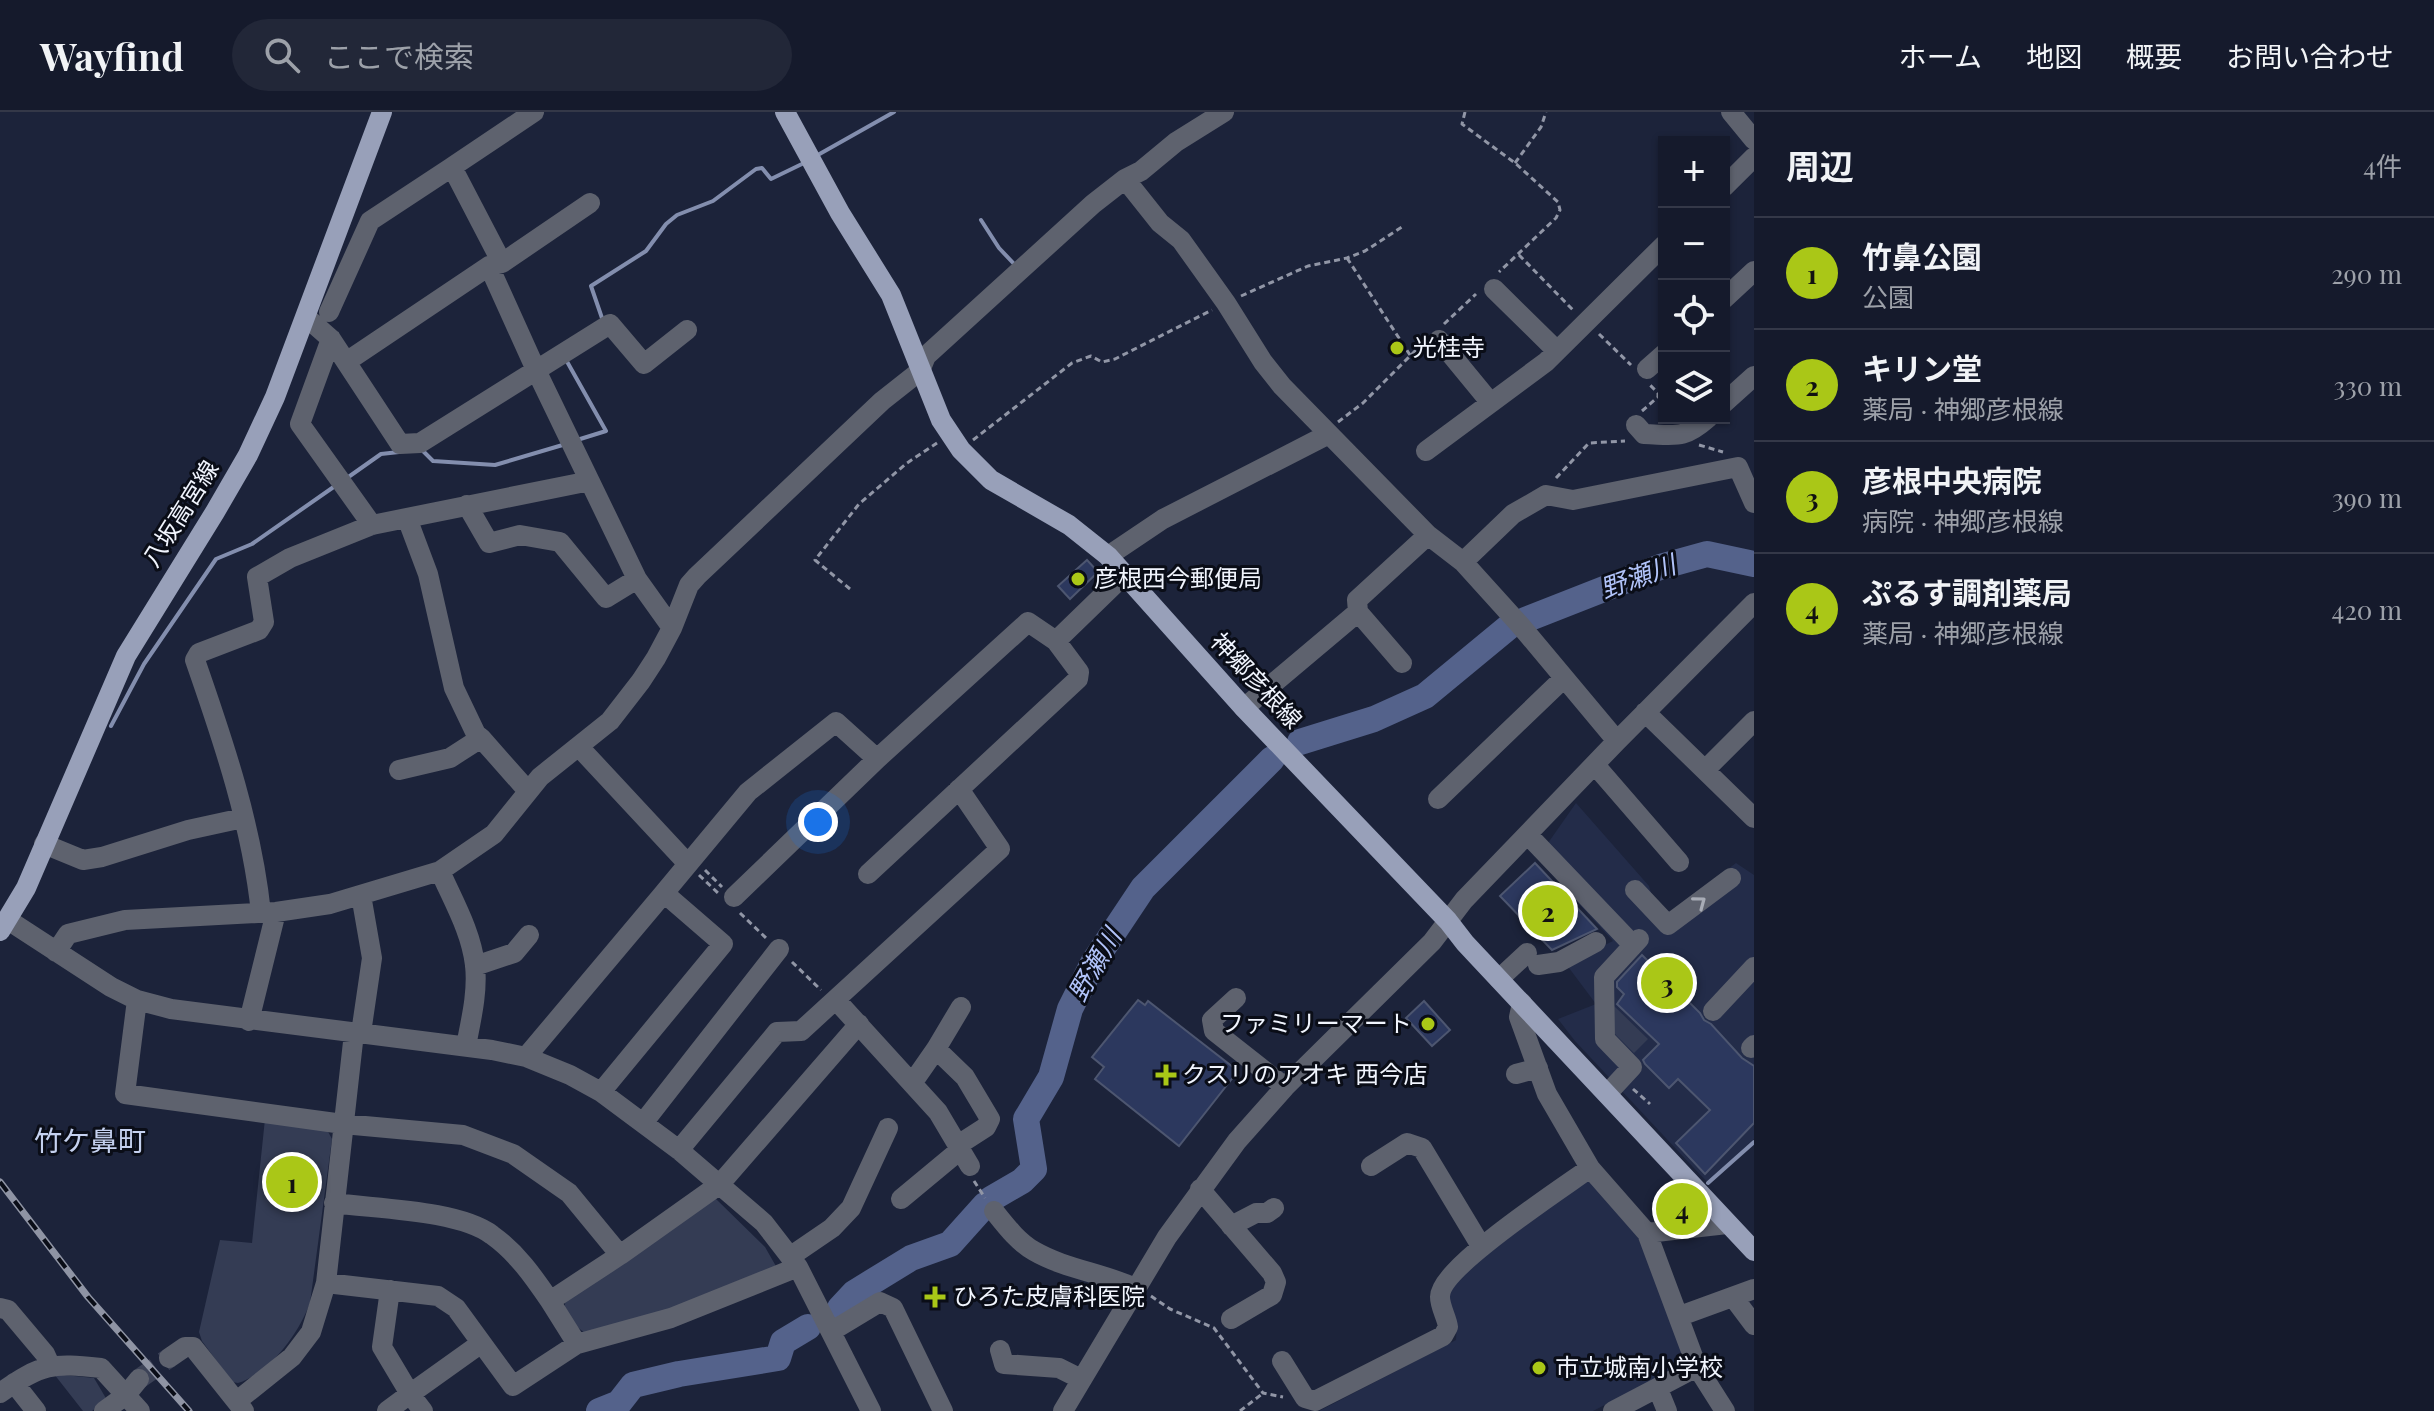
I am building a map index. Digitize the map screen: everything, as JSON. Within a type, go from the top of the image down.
[{"type":"main road","name":"八坂高宮線","points":[[4,926],[26,888],[126,656],[248,455],[275,397],[382,112]]},
{"type":"main road","name":"神郷彦根線","points":[[785,112],[840,213],[891,295],[941,420],[956,442],[991,480],[1069,525],[1108,556],[1244,708],[1448,921],[1492,978],[1522,1003],[1754,1251]]},
{"type":"street","points":[[329,312],[370,221],[534,112]]},
{"type":"street","points":[[56,952],[68,934],[125,920],[269,913],[330,904],[440,871],[494,834],[527,790],[580,748],[626,702],[672,628],[689,585],[882,401],[920,371],[926,356],[1093,204],[1176,142],[1224,112]]},
{"type":"street","points":[[1731,112],[1754,140]]},
{"type":"street","points":[[1730,181],[1754,157]]},
{"type":"street","points":[[452,167],[496,264],[536,370],[637,579],[672,628]]},
{"type":"street","points":[[1125,179],[1160,223],[1181,240],[1282,386],[1428,535],[1463,562],[1617,741]]},
{"type":"street","points":[[346,362],[590,203]]},
{"type":"street","points":[[1426,451],[1546,362],[1658,251]]},
{"type":"street","points":[[1730,293],[1754,271]]},
{"type":"street","points":[[1490,285],[1556,350]]},
{"type":"street","points":[[306,317],[331,339],[400,444],[420,443],[610,324],[644,364],[687,330]]},
{"type":"street","points":[[1439,333],[1490,402]]},
{"type":"street","points":[[331,339],[300,424],[372,525]]},
{"type":"street","points":[[1643,373],[1658,359]]},
{"type":"street","points":[[1730,398],[1754,376]]},
{"type":"street","points":[[1640,429],[1686,434],[1701,424]]},
{"type":"street","points":[[1108,556],[1163,519],[1295,452],[1327,432]]},
{"type":"street","points":[[1463,562],[1513,514],[1546,495],[1573,500],[1738,467],[1754,503]]},
{"type":"street","points":[[249,1021],[269,913],[226,748],[195,660],[199,653],[259,630],[264,622],[257,581],[261,573],[290,558],[372,525],[590,481]]},
{"type":"street","points":[[467,505],[489,543],[520,535],[560,542],[606,598],[637,579]]},
{"type":"street","points":[[407,518],[428,574],[454,688],[476,734],[527,790]]},
{"type":"street","points":[[1402,663],[1358,612],[1357,600],[1428,535]]},
{"type":"street","points":[[1056,641],[1123,576]]},
{"type":"street","points":[[1063,1411],[1200,1189],[1285,1087],[1341,1043],[1421,965],[1464,900],[1754,603]]},
{"type":"street","points":[[1244,708],[1358,612]]},
{"type":"street","points":[[730,900],[877,759],[1028,622],[1056,641],[1079,672],[1078,679],[868,874]]},
{"type":"street","points":[[1438,799],[1564,678]]},
{"type":"street","points":[[1645,712],[1754,818]]},
{"type":"street","points":[[1705,770],[1754,721]]},
{"type":"street","points":[[526,1057],[748,792],[836,722],[877,759]]},
{"type":"street","points":[[399,770],[450,758],[481,738]]},
{"type":"street","points":[[580,748],[691,860]]},
{"type":"street","points":[[1595,765],[1679,862]]},
{"type":"street","points":[[679,1150],[777,1032],[801,1031],[1000,849],[959,789]]},
{"type":"street","points":[[44,844],[83,860],[243,818]]},
{"type":"street","points":[[1528,835],[1636,942],[1604,977],[1605,1039],[1632,1067],[1607,1094]]},
{"type":"street","points":[[440,871],[468,934],[475,966],[475,995],[466,1046]]},
{"type":"street","points":[[1635,890],[1668,925],[1731,878]]},
{"type":"street","points":[[601,1092],[723,944],[664,893]]},
{"type":"street","points":[[169,1358],[185,1347],[193,1347],[240,1406],[292,1357],[311,1332],[326,1283],[343,1124],[372,958],[361,895]]},
{"type":"street","points":[[4,926],[56,952],[137,1000],[171,1009],[249,1021],[466,1046],[526,1057],[601,1092],[679,1150],[764,1223],[795,1262],[871,1411]]},
{"type":"street","points":[[475,966],[514,953],[529,935]]},
{"type":"street","points":[[1492,978],[1533,959],[1559,962],[1596,942]]},
{"type":"street","points":[[643,1123],[779,949]]},
{"type":"street","points":[[1713,1011],[1754,967]]},
{"type":"street","points":[[1236,998],[1212,1020],[1214,1031],[1285,1087]]},
{"type":"street","points":[[137,1000],[125,1094],[343,1124],[463,1135],[513,1154],[569,1193],[620,1255]]},
{"type":"street","points":[[834,1000],[913,1082],[938,1112],[963,1154]]},
{"type":"street","points":[[1522,1003],[1519,1017],[1538,1068],[1544,1095],[1590,1168],[1647,1233],[1697,1367],[1725,1411]]},
{"type":"street","points":[[913,1082],[961,1007]]},
{"type":"street","points":[[550,1301],[720,1184],[859,1024]]},
{"type":"street","points":[[901,1199],[963,1154],[990,1119],[965,1077],[936,1049]]},
{"type":"street","points":[[1516,1074],[1538,1068]]},
{"type":"street","points":[[326,1283],[438,1296],[456,1308],[513,1386],[577,1344],[671,1318],[795,1262],[851,1208],[888,1128]]},
{"type":"street","points":[[1371,1166],[1407,1143],[1422,1148],[1481,1246]]},
{"type":"street","points":[[1282,1361],[1305,1398],[1315,1401],[1443,1336],[1448,1327],[1440,1297],[1442,1288],[1481,1246],[1590,1168]]},
{"type":"street","points":[[1200,1189],[1272,1273],[1276,1282],[1272,1295],[1231,1319]]},
{"type":"street","points":[[334,1203],[454,1218],[490,1233],[524,1263],[577,1344]]},
{"type":"street","points":[[1231,1226],[1274,1208]]},
{"type":"street","points":[[994,1211],[1013,1235],[1034,1251],[1140,1290]]},
{"type":"street","points":[[1647,1233],[1727,1224]]},
{"type":"street","points":[[1680,1316],[1754,1289]]},
{"type":"street","points":[[390,1290],[382,1347],[416,1402]]},
{"type":"street","points":[[1733,1297],[1754,1325]]},
{"type":"street","points":[[832,1331],[880,1302],[893,1308],[943,1411]]},
{"type":"street","points":[[0,1308],[8,1310],[45,1354],[50,1365]]},
{"type":"street","points":[[387,1411],[416,1402],[480,1344]]},
{"type":"street","points":[[1000,1350],[1004,1364],[1059,1368],[1081,1379]]},
{"type":"street","points":[[36,1411],[7,1388],[50,1365],[101,1368],[133,1387],[140,1411]]},
{"type":"street","points":[[1613,1411],[1697,1367]]},
{"type":"street","points":[[104,1411],[133,1387]]},
{"type":"street","points":[[1658,1389],[1667,1411]]},
{"type":"path","points":[[1327,432],[1363,403],[1410,355],[1439,333],[1490,285],[1556,218],[1560,210],[1558,202],[1515,163],[1462,124],[1465,112]]},
{"type":"path","points":[[1515,163],[1541,127],[1546,112]]},
{"type":"path","points":[[850,589],[815,560],[859,504],[907,463],[956,442],[1072,363],[1091,356],[1102,362],[1115,359],[1308,266],[1365,251],[1402,227]]},
{"type":"path","points":[[1518,254],[1643,373],[1658,393],[1658,397],[1639,415],[1640,429],[1635,440],[1589,443],[1552,483],[1546,495]]},
{"type":"path","points":[[1347,258],[1410,355]]},
{"type":"path","points":[[1686,434],[1690,443],[1734,455]]},
{"type":"path","points":[[691,860],[709,875],[730,900]]},
{"type":"path","points":[[691,860],[834,1000]]},
{"type":"path","points":[[1628,1087],[1650,1104]]},
{"type":"path","points":[[963,1154],[971,1176],[994,1211]]},
{"type":"path","points":[[1140,1290],[1170,1309],[1214,1328],[1263,1393],[1298,1401],[1305,1398]]},
{"type":"path","points":[[1240,1411],[1263,1393]]},
{"type":"shaded area","points":[[1576,803],[1669,913],[1736,863],[1754,875],[1754,1139],[1707,1182],[1558,1019],[1596,1004],[1566,964],[1613,941],[1536,857]]},
{"type":"shaded area","points":[[1613,1005],[1648,1039],[1634,1053],[1613,1032]]},
{"type":"shaded area","points":[[265,1119],[325,1126],[332,1139],[310,1303],[299,1327],[282,1350],[261,1370],[238,1383],[232,1382],[202,1341],[199,1332],[220,1240],[252,1243]]},
{"type":"shaded area","points":[[1589,1176],[1636,1230],[1684,1344],[1683,1361],[1678,1367],[1593,1411],[1319,1411],[1456,1340],[1457,1322],[1447,1303],[1454,1280]]},
{"type":"shaded area","points":[[715,1198],[765,1247],[777,1268],[661,1316],[586,1334],[576,1326],[564,1310],[566,1298]]},
{"type":"shaded area","points":[[54,1374],[94,1378],[107,1400],[92,1411],[83,1411]]},
{"type":"building","name":"彦根西今郵便局","points":[[1087,560],[1098,572],[1070,599],[1058,586]]},
{"type":"building","points":[[1535,863],[1597,929],[1552,950],[1500,896]]},
{"type":"building","points":[[1642,955],[1742,1058],[1754,1066],[1754,1123],[1705,1174],[1676,1143],[1710,1110],[1678,1079],[1669,1088],[1645,1064],[1643,1060],[1659,1044],[1617,1004],[1624,994],[1617,987],[1617,982]]},
{"type":"building","name":"クスリのアオキ 西今店","points":[[1138,1000],[1145,1005],[1148,1001],[1238,1071],[1179,1146],[1095,1079],[1104,1067],[1092,1057]]},
{"type":"building","name":"ファミリーマート","points":[[1424,1001],[1450,1030],[1432,1046],[1406,1018]]},
{"type":"waterway","points":[[816,156],[894,112]]},
{"type":"waterway","points":[[603,321],[591,286],[646,251],[666,224],[677,215],[713,201],[756,169],[762,168],[771,179],[804,163]]},
{"type":"waterway","points":[[981,220],[999,248],[1016,266]]},
{"type":"waterway","points":[[565,358],[606,431],[577,440]]},
{"type":"waterway","points":[[423,451],[433,461],[495,465],[566,444]]},
{"type":"waterway","points":[[347,478],[381,454],[399,452]]},
{"type":"waterway","points":[[111,726],[144,664],[216,559],[252,544],[335,486]]},
{"type":"waterway","name":"野瀬川","points":[[1525,620],[1660,567],[1707,554],[1754,564]]},
{"type":"waterway","name":"野瀬川","points":[[1300,742],[1374,719],[1425,696],[1511,625]]},
{"type":"waterway","name":"野瀬川","points":[[991,1199],[1022,1181],[1034,1169],[1026,1119],[1051,1077],[1070,1009],[1093,963],[1143,888],[1272,759]]},
{"type":"waterway","points":[[1708,1183],[1754,1142]]},
{"type":"waterway","name":"野瀬川","points":[[840,1308],[854,1293],[911,1258],[950,1244],[985,1205]]},
{"type":"waterway","name":"野瀬川","points":[[599,1411],[619,1403],[633,1385],[778,1358],[783,1342],[808,1327]]},
{"type":"tunnel","points":[[139,1379],[169,1358]]},
{"type":"railway","points":[[0,1182],[88,1297],[189,1411]]},
{"type":"place","name":"光桂寺","points":[[1397,348]]},
{"type":"place","name":"彦根西今郵便局","points":[[1078,579]]},
{"type":"place","name":"キリン堂","points":[[1548,911]]},
{"type":"place","name":"彦根中央病院","points":[[1667,983]]},
{"type":"place","name":"ファミリーマート","points":[[1428,1024]]},
{"type":"place","name":"クスリのアオキ 西今店","points":[[1166,1075]]},
{"type":"place","name":"竹鼻公園","points":[[292,1182]]},
{"type":"place","name":"ぷるす調剤薬局","points":[[1682,1209]]},
{"type":"place","name":"ひろた皮膚科医院","points":[[935,1297]]},
{"type":"place","name":"市立城南小学校","points":[[1539,1368]]},
{"type":"district","name":"竹ケ鼻町","points":[[90,1141]]}]
